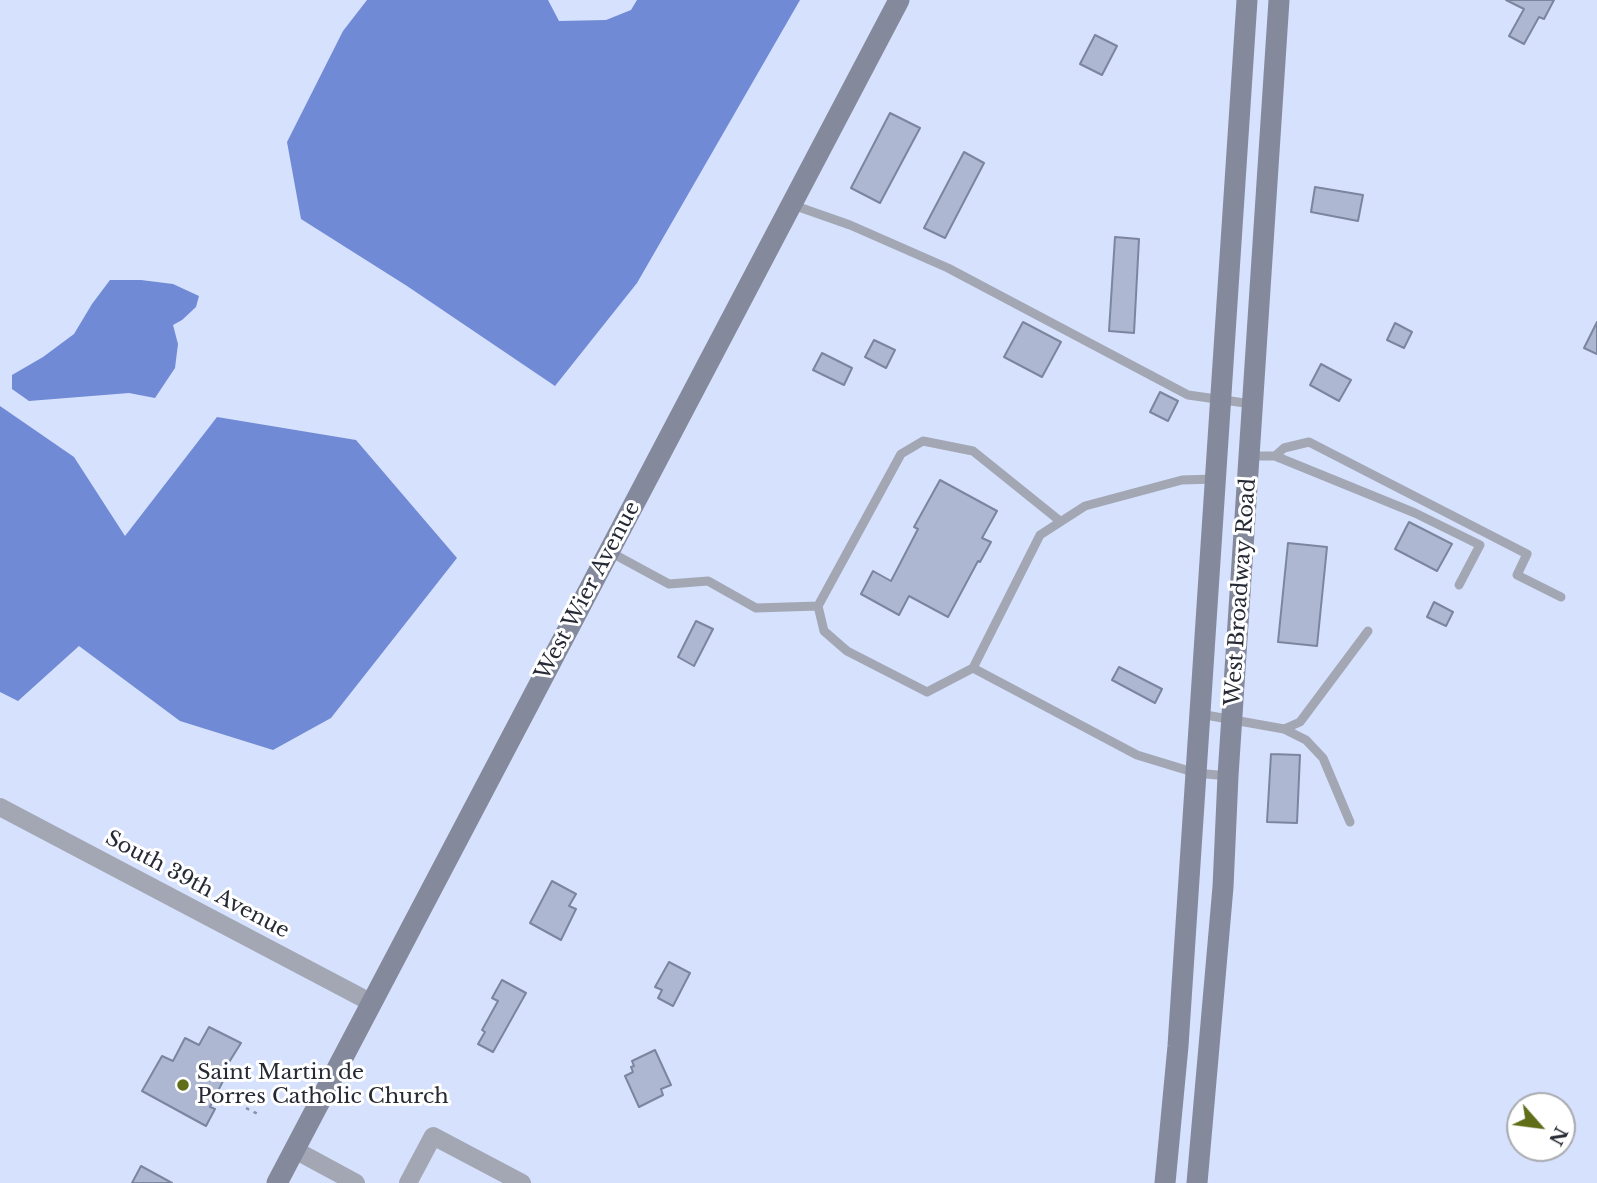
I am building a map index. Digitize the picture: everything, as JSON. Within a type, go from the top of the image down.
[{"type":"main road","name":"West Wier Avenue","points":[[277,1183],[899,0]]},
{"type":"main road","name":"West Broadway Road","points":[[1165,1183],[1178,1046],[1247,0]]},
{"type":"main road","name":"West Broadway Road","points":[[1197,1183],[1223,887],[1279,0]]},
{"type":"main road","points":[[1245,37],[1276,40]]},
{"type":"main road","points":[[1169,1146],[1200,1149]]},
{"type":"street","name":"South 39th Avenue","points":[[0,807],[372,1003]]},
{"type":"street","points":[[408,1183],[433,1136],[522,1183]]},
{"type":"street","points":[[295,1150],[356,1183]]},
{"type":"lane","points":[[791,204],[850,225],[948,268],[1188,395],[1253,405]]},
{"type":"lane","points":[[1060,522],[973,451],[923,441],[901,454],[818,606],[824,631],[848,651],[927,692],[973,668],[1040,534],[1060,522],[1085,506],[1182,480],[1215,479]]},
{"type":"lane","points":[[1275,456],[1284,448],[1309,442],[1527,554],[1517,575],[1561,597]]},
{"type":"lane","points":[[1250,456],[1275,456],[1415,513],[1480,545],[1459,586]]},
{"type":"lane","points":[[609,551],[669,584],[708,581],[756,608],[818,606]]},
{"type":"lane","points":[[1284,729],[1300,722],[1368,631]]},
{"type":"lane","points":[[973,668],[1137,755],[1196,773],[1228,776]]},
{"type":"lane","points":[[1200,714],[1284,729],[1306,740],[1323,758],[1350,822]]},
{"type":"path","points":[[246,1108],[260,1115]]},
{"type":"water","points":[[367,0],[548,0],[559,21],[606,20],[631,10],[637,0],[800,0],[637,283],[555,386],[407,286],[301,219],[287,142],[343,31]]},
{"type":"water","points":[[110,280],[173,284],[199,296],[196,307],[173,325],[178,344],[175,368],[155,398],[129,393],[29,401],[12,389],[12,375],[74,334]]},
{"type":"water","points":[[0,406],[74,457],[125,536],[217,417],[356,440],[457,558],[331,718],[273,750],[180,721],[79,646],[18,701],[0,692]]},
{"type":"building","points":[[1506,0],[1554,0],[1544,19],[1539,17],[1524,44],[1509,36],[1524,9]]},
{"type":"building","points":[[1095,35],[1117,46],[1102,75],[1080,64]]},
{"type":"building","points":[[890,113],[920,128],[880,203],[851,188]]},
{"type":"building","points":[[964,152],[984,163],[945,238],[924,228]]},
{"type":"building","points":[[1315,187],[1363,195],[1358,221],[1311,212]]},
{"type":"building","points":[[1115,237],[1139,239],[1134,333],[1109,331]]},
{"type":"building","points":[[1023,322],[1061,342],[1042,377],[1004,357]]},
{"type":"building","points":[[1597,322],[1597,354],[1584,348]]},
{"type":"building","points":[[1395,323],[1412,332],[1404,348],[1387,340]]},
{"type":"building","points":[[874,340],[895,350],[886,368],[865,357]]},
{"type":"building","points":[[822,353],[852,368],[844,385],[813,370]]},
{"type":"building","points":[[1321,364],[1351,380],[1339,401],[1310,385]]},
{"type":"building","points":[[1160,392],[1178,401],[1168,421],[1150,412]]},
{"type":"building","points":[[940,480],[997,511],[982,538],[991,542],[948,617],[909,596],[899,615],[861,594],[873,571],[891,581],[918,529],[914,527]]},
{"type":"building","points":[[1409,522],[1452,544],[1437,571],[1395,549]]},
{"type":"building","points":[[1288,543],[1327,547],[1317,646],[1278,642]]},
{"type":"building","points":[[1434,602],[1453,612],[1446,626],[1427,617]]},
{"type":"building","points":[[696,621],[713,629],[694,666],[678,657]]},
{"type":"building","points":[[1119,667],[1162,689],[1155,703],[1112,680]]},
{"type":"building","points":[[1271,754],[1300,755],[1297,823],[1267,822]]},
{"type":"building","points":[[552,881],[576,894],[569,906],[576,909],[561,940],[530,923]]},
{"type":"building","points":[[669,962],[690,973],[673,1006],[658,998],[662,990],[655,987]]},
{"type":"building","points":[[502,980],[526,993],[493,1052],[478,1044],[485,1032],[482,1030],[498,1001],[492,998]]},
{"type":"building","name":"Saint Martin de Porres Catholic Church","points":[[209,1027],[241,1043],[221,1075],[225,1077],[210,1107],[215,1109],[206,1126],[142,1091],[162,1056],[173,1061],[185,1038],[199,1045]]},
{"type":"building","points":[[655,1050],[671,1085],[661,1089],[663,1095],[639,1107],[625,1076],[633,1072],[632,1061]]},
{"type":"building","points":[[141,1166],[172,1183],[132,1183]]},
{"type":"place","name":"Saint Martin de Porres Catholic Church","points":[[183,1085]]}]
